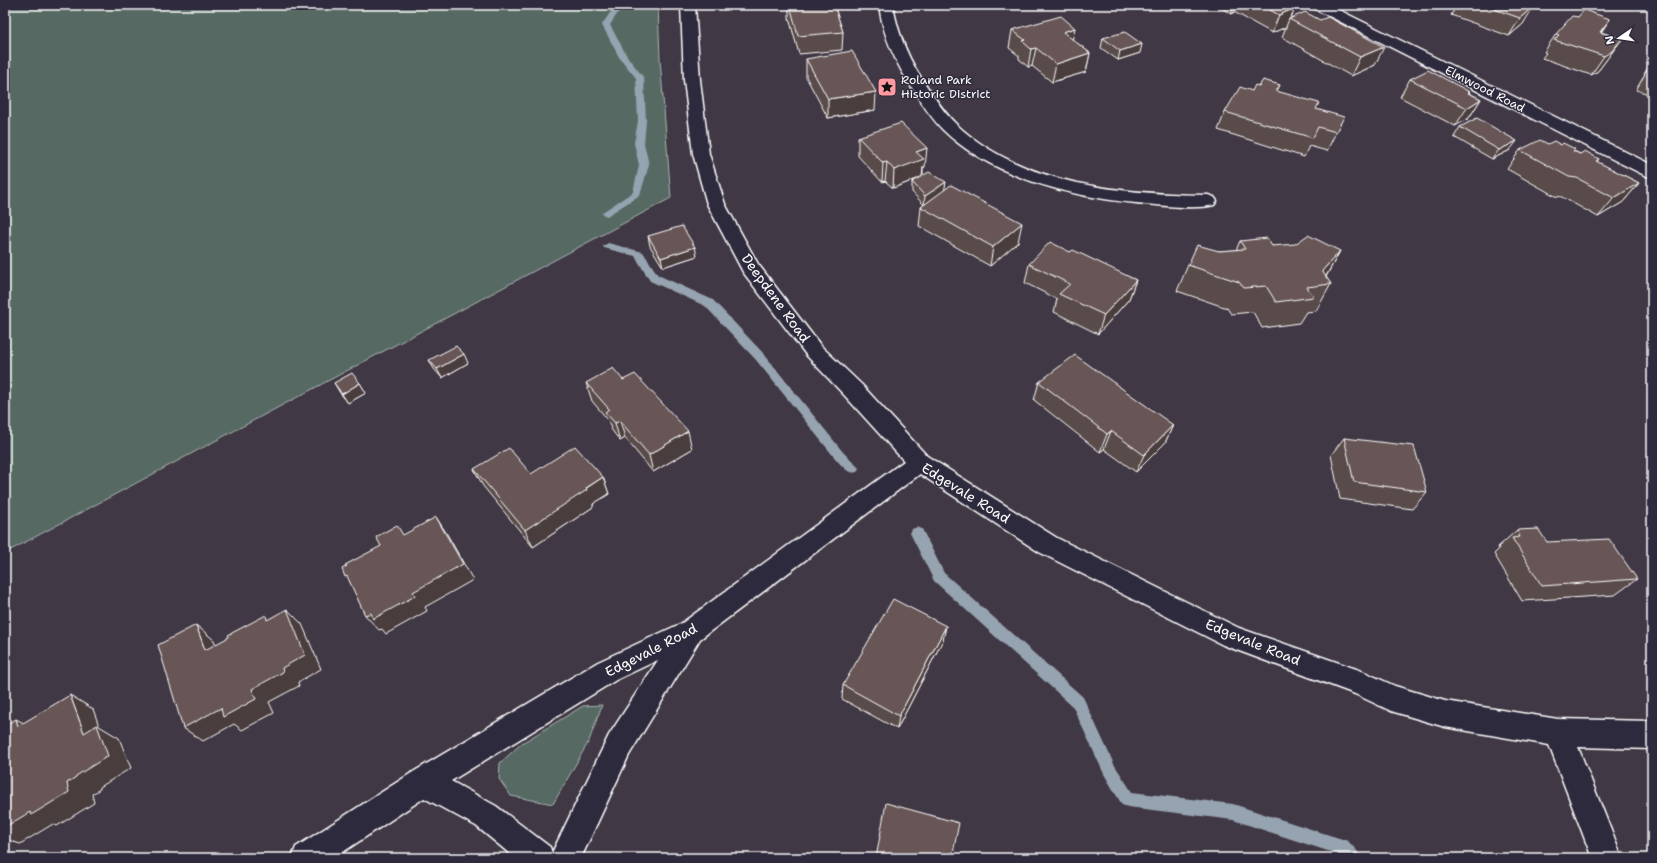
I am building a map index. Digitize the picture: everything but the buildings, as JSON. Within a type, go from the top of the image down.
[{"type":"street","name":"Deepdene Road","points":[[688,5],[692,80],[701,154],[716,204],[750,267],[814,351],[854,391],[919,462]]},
{"type":"street","points":[[886,5],[892,34],[903,61],[917,85],[941,118],[954,132],[999,161],[1033,176],[1064,187],[1099,194],[1139,200],[1208,201]]},
{"type":"street","name":"Elmwood Road","points":[[1318,5],[1652,172]]},
{"type":"street","name":"Edgevale Road","points":[[307,858],[423,782],[608,671],[691,631],[919,462],[1048,545],[1232,637],[1362,684],[1391,698],[1445,714],[1558,733],[1652,735]]},
{"type":"street","points":[[565,858],[619,745],[691,631]]},
{"type":"street","points":[[1558,733],[1607,858]]},
{"type":"street","points":[[423,782],[486,816],[539,858]]},
{"type":"green space","points":[[5,5],[658,5],[660,59],[671,198],[5,553]]},
{"type":"green space","points":[[602,705],[589,741],[553,804],[511,796],[499,779],[500,763],[522,743],[583,706]]},
{"type":"waterway","points":[[607,213],[637,193],[644,165],[639,143],[642,121],[640,78],[623,57],[606,25],[619,5]]},
{"type":"waterway","points":[[608,246],[639,254],[654,278],[709,303],[760,357],[839,455],[853,468]]},
{"type":"waterway","points":[[917,533],[939,577],[1078,702],[1109,769],[1128,799],[1233,812],[1342,847],[1352,858]]},
{"type":"place","name":"Roland Park Historic District","points":[[887,87]]}]
